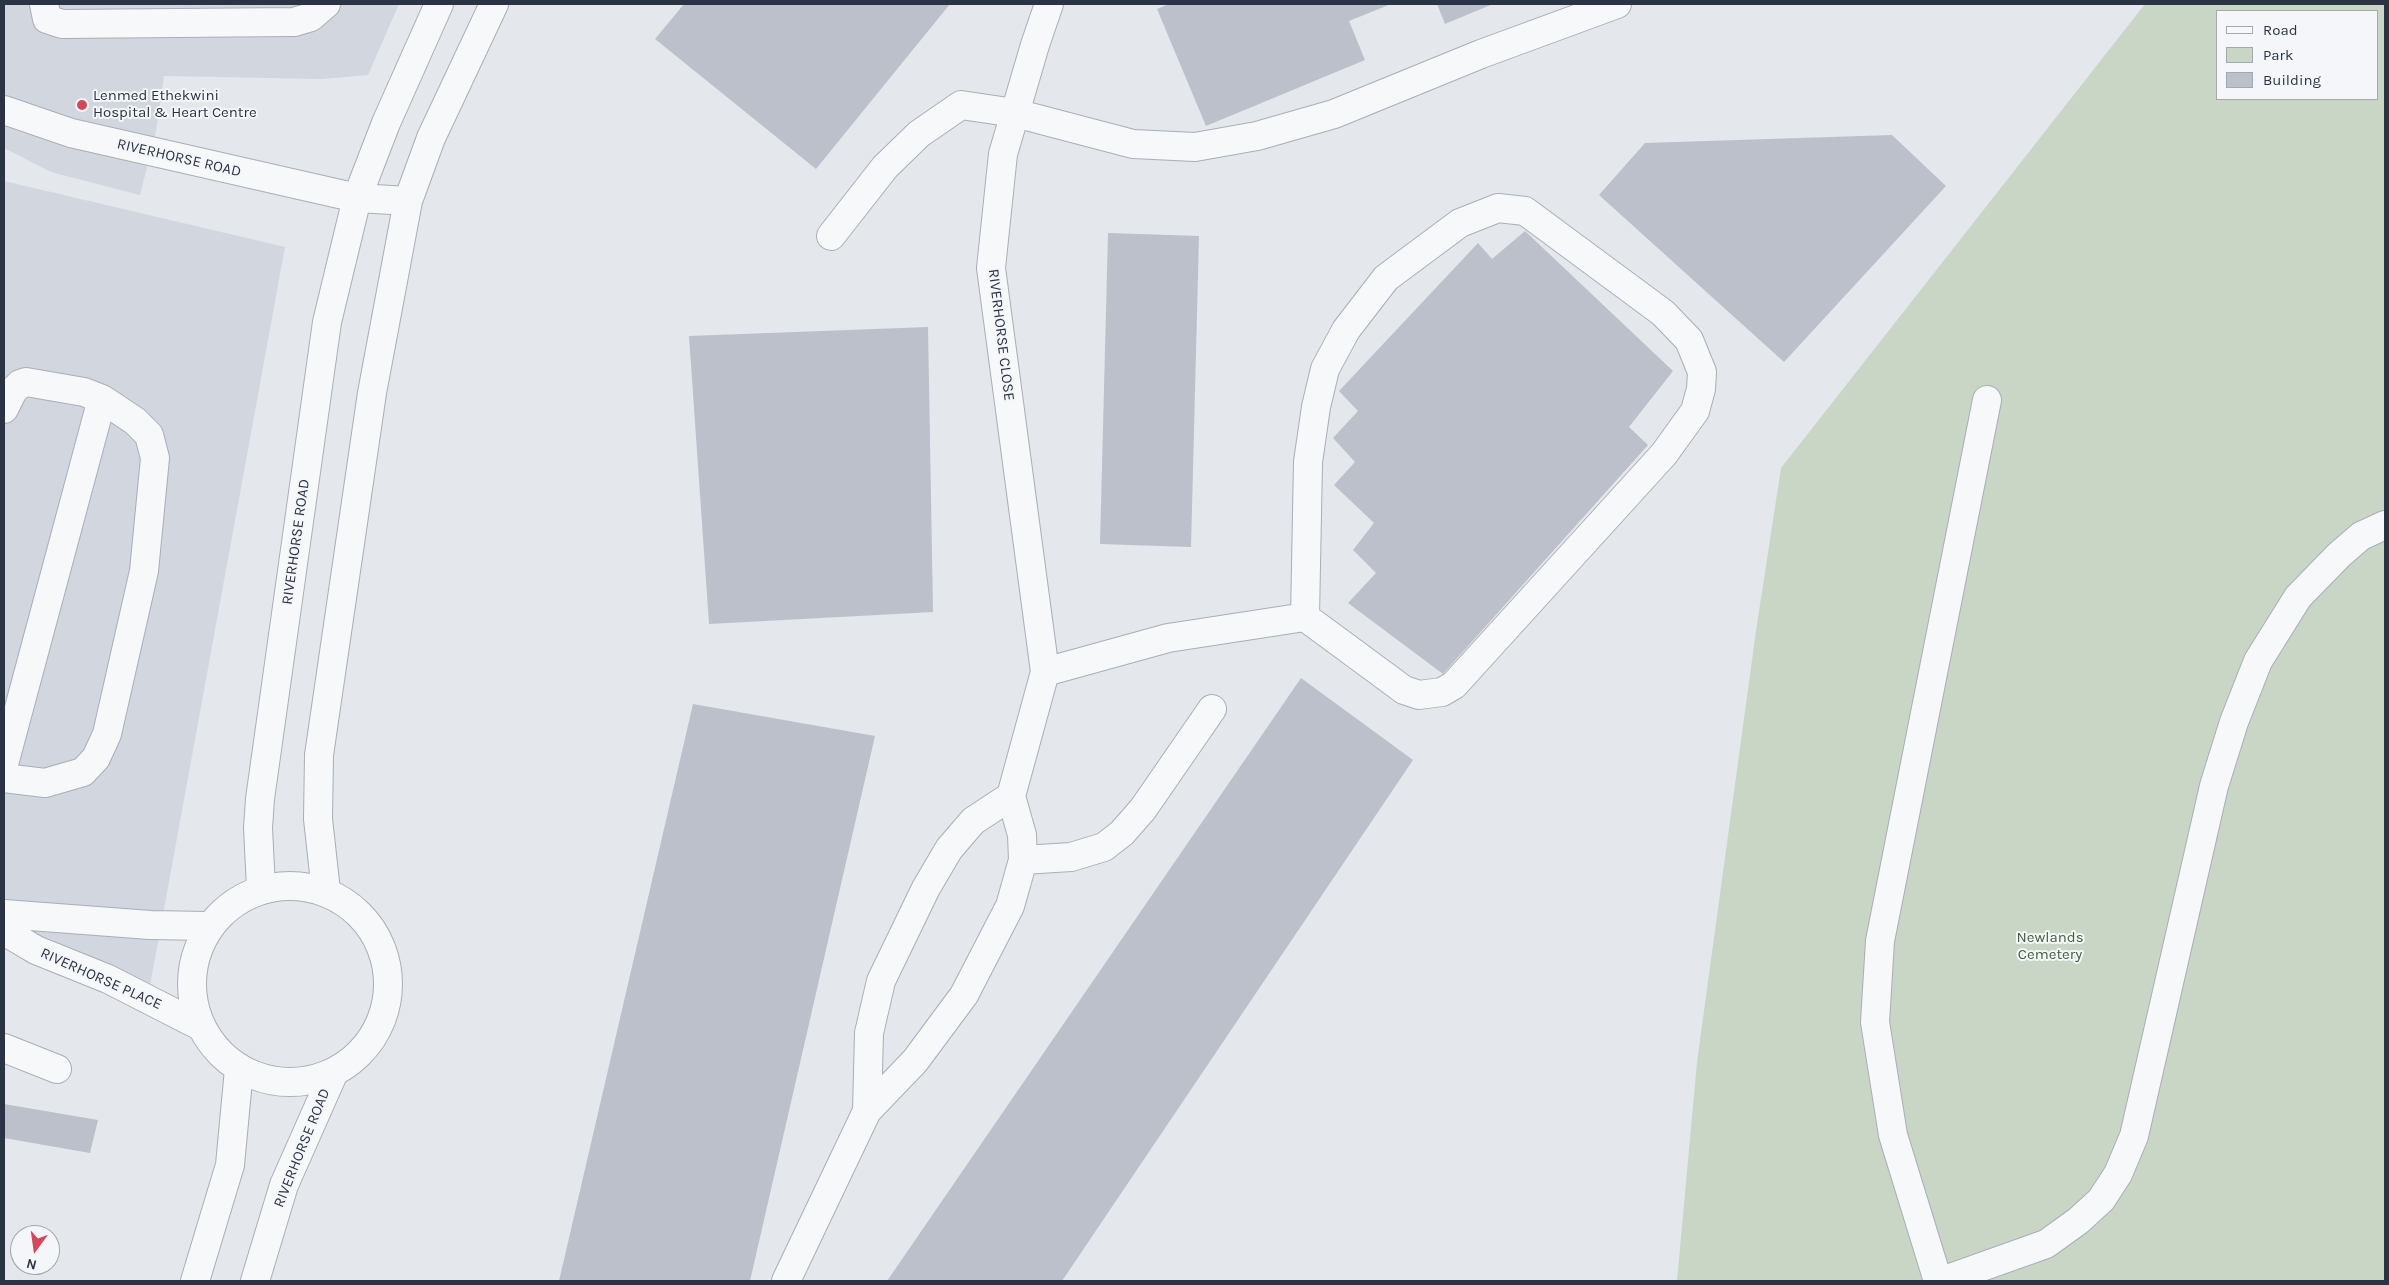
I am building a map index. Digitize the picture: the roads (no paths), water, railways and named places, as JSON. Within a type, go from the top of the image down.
[{"type":"lane","points":[[44,4],[47,19],[62,24],[294,22],[312,17],[326,4]]},
{"type":"lane","name":"RIVERHORSE ROAD","points":[[260,888],[258,828],[260,799],[328,322],[357,198],[386,123],[439,4]]},
{"type":"lane","points":[[326,891],[318,819],[318,755],[372,393],[408,202],[431,138],[494,4]]},
{"type":"lane","name":"RIVERHORSE CLOSE","points":[[1045,672],[991,268],[1004,154],[1049,4]]},
{"type":"lane","points":[[831,236],[885,167],[919,134],[961,105],[1015,113],[1133,144],[1195,147],[1257,136],[1334,114],[1481,54],[1617,4]]},
{"type":"lane","name":"RIVERHORSE ROAD","points":[[4,110],[72,133],[357,198],[408,202]]},
{"type":"lane","points":[[786,1281],[867,1111],[915,1061],[964,995],[1010,906],[1023,860],[1022,835],[1011,796],[1045,672],[1168,638],[1305,617],[1412,694],[1442,692],[1454,685],[1664,454],[1695,411],[1701,389],[1702,372],[1689,340],[1663,314],[1525,211],[1498,208],[1460,223],[1386,278],[1346,330],[1325,369],[1316,407],[1308,462],[1305,617]]},
{"type":"lane","points":[[4,409],[13,391],[20,384],[26,382],[84,392],[120,409],[149,436],[154,458],[144,571],[107,734],[96,758],[83,772],[45,783],[4,778]]},
{"type":"lane","points":[[4,764],[102,399]]},
{"type":"lane","points":[[1938,1281],[1892,1135],[1875,1022],[1879,950],[1987,400]]},
{"type":"lane","points":[[1942,1281],[2046,1244],[2078,1221],[2101,1200],[2118,1174],[2134,1136],[2214,786],[2234,722],[2258,661],[2298,597],[2339,555],[2361,536],[2385,525]]},
{"type":"lane","points":[[1023,860],[1071,857],[1104,847],[1122,833],[1143,810],[1212,709]]},
{"type":"lane","points":[[867,1111],[869,1033],[881,981],[926,888],[949,849],[974,821],[1011,796]]},
{"type":"lane","name":"RIVERHORSE ROAD","points":[[294,884],[326,891],[354,908],[375,933],[387,963],[389,996],[379,1027],[360,1053],[334,1072],[303,1082],[270,1081],[239,1069],[214,1048],[200,1026],[190,988],[193,955],[208,926],[260,888],[294,884]]},
{"type":"lane","points":[[4,914],[131,924],[208,926]]},
{"type":"lane","name":"RIVERHORSE PLACE","points":[[4,931],[36,950],[108,979],[200,1026]]},
{"type":"lane","points":[[4,1048],[56,1069]]},
{"type":"lane","points":[[195,1281],[230,1165],[239,1069]]},
{"type":"lane","name":"RIVERHORSE ROAD","points":[[255,1281],[284,1186],[334,1072]]},
{"type":"place","name":"Lenmed Ethekwini Hospital & Heart Centre","points":[[82,105]]},
{"type":"park label","name":"Newlands Cemetery","points":[[2050,946]]}]
